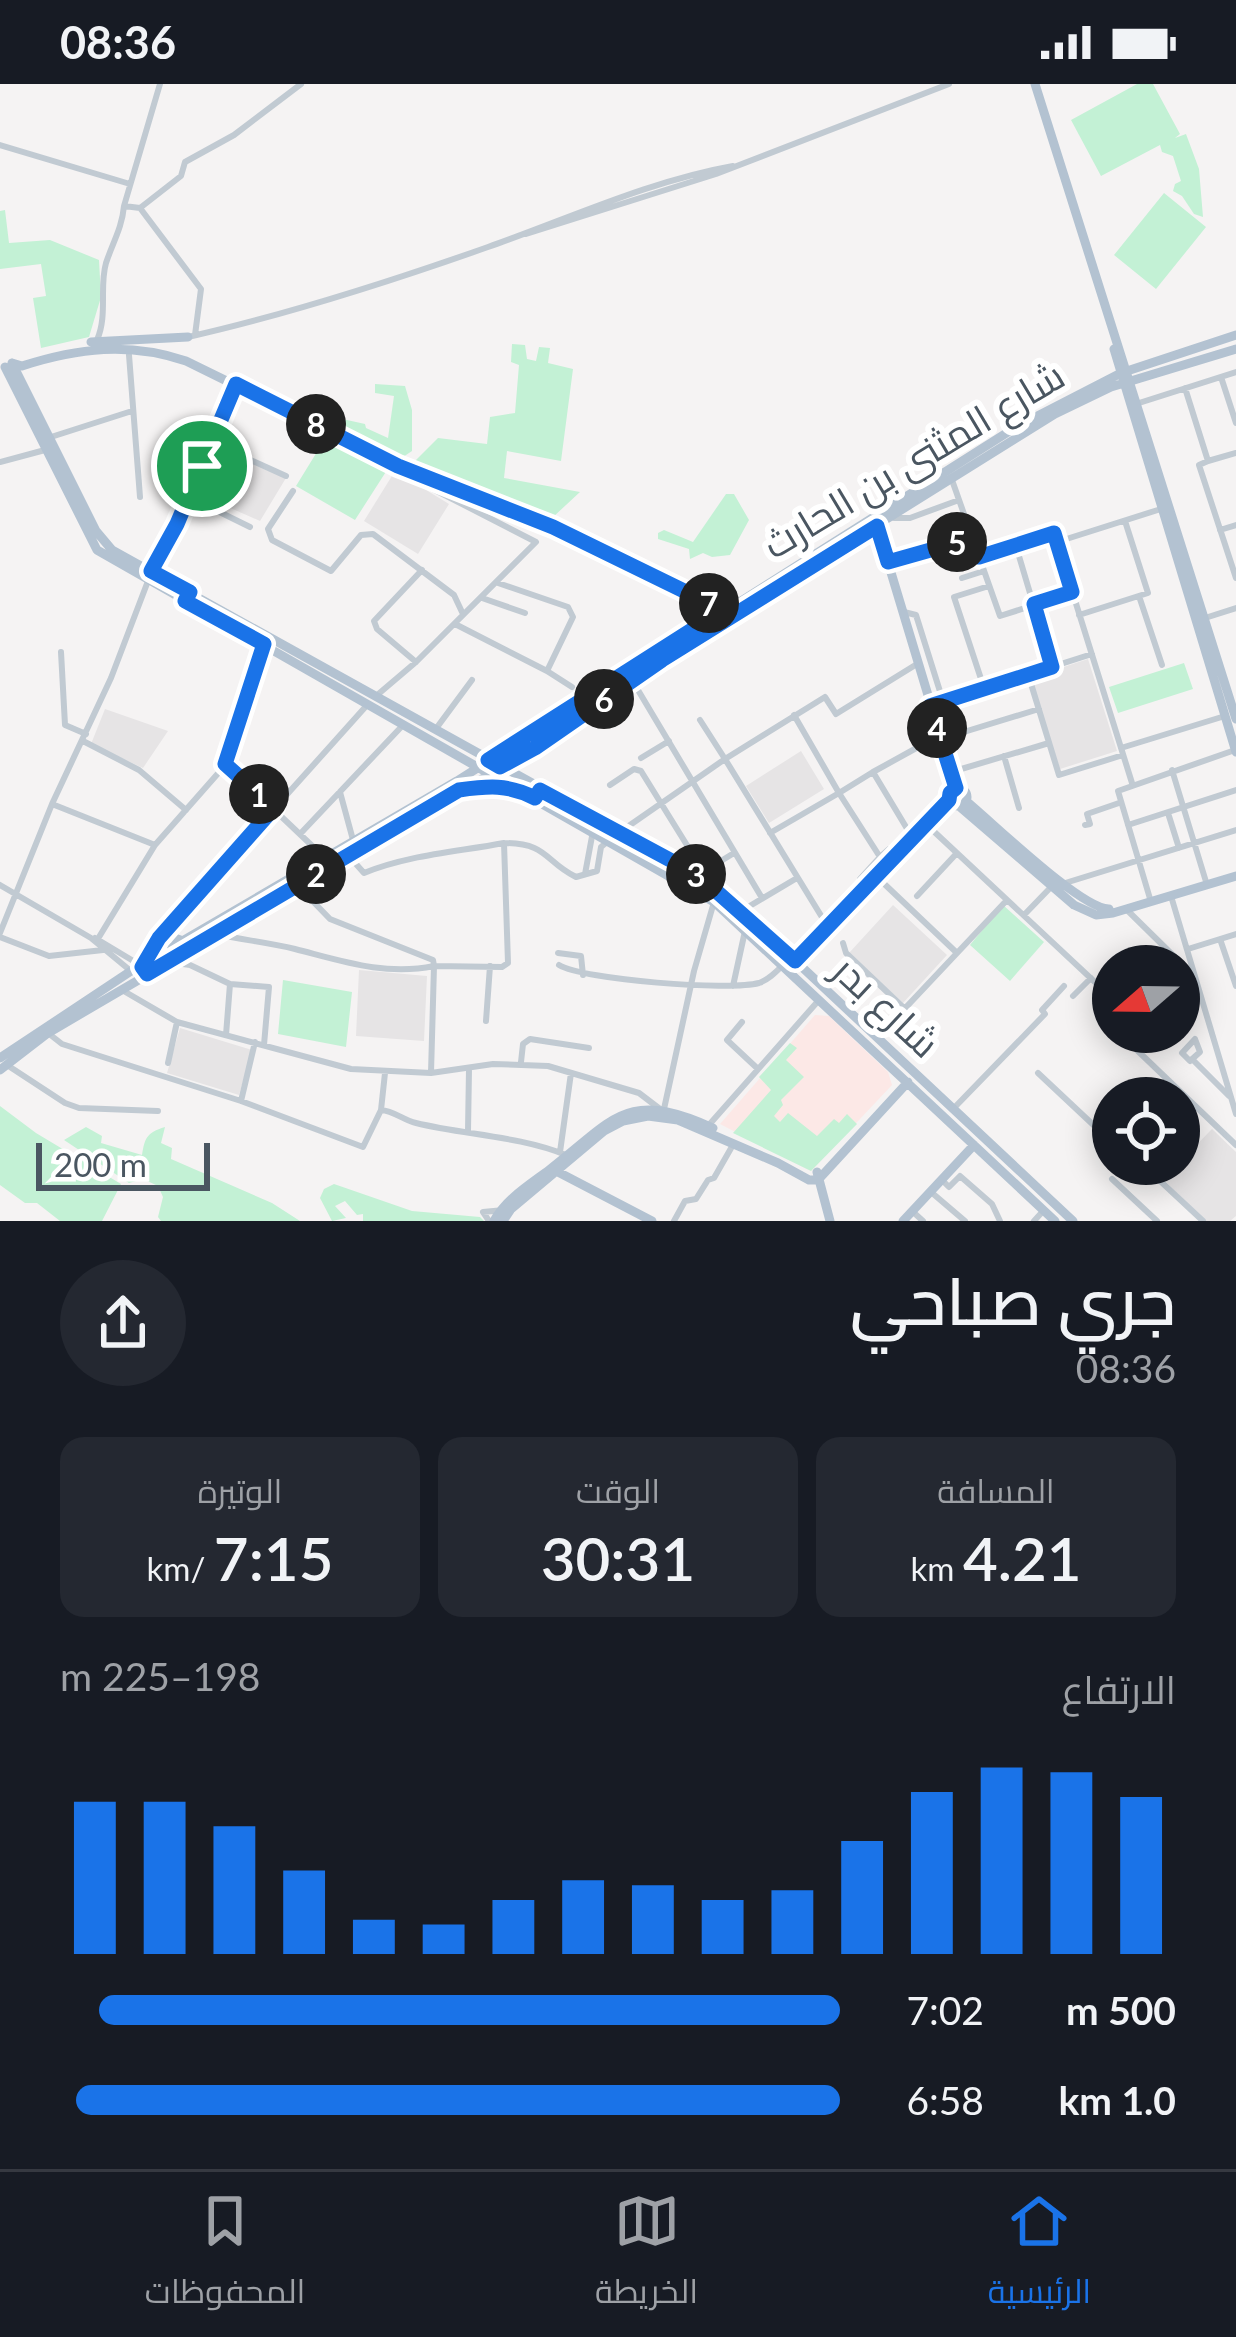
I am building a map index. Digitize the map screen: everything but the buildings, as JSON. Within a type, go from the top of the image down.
[{"type":"main road","points":[[1035,84],[1126,377],[1161,509],[1230,717]]},
{"type":"main road","name":"شارع المثنى بن الحارث","points":[[489,767],[516,744],[723,610],[1016,427],[1126,377],[1236,335]]},
{"type":"main road","points":[[6,366],[97,341],[191,336]]},
{"type":"main road","points":[[6,366],[98,347],[152,351],[186,361],[398,466],[553,527],[723,610]]},
{"type":"main road","name":"شارع المثنى بن الحارث","points":[[489,767],[535,748],[632,680],[1089,396],[1126,377],[1236,349]]},
{"type":"main road","points":[[6,366],[52,436],[96,531],[112,550],[150,576]]},
{"type":"main road","points":[[6,366],[97,550],[372,700],[452,752],[489,767]]},
{"type":"main road","points":[[1126,377],[1205,618],[1228,672],[1236,751]]},
{"type":"main road","points":[[1089,396],[1115,394],[1136,419]]},
{"type":"main road","points":[[877,526],[956,788],[950,793],[958,802],[1057,885],[1073,905],[1096,915],[1236,877]]},
{"type":"main road","points":[[187,596],[264,644],[435,730],[489,767]]},
{"type":"main road","points":[[471,751],[516,744]]},
{"type":"main road","points":[[524,781],[526,760],[535,748]]},
{"type":"main road","points":[[452,752],[458,785]]},
{"type":"main road","points":[[2,1064],[353,841],[489,767]]},
{"type":"main road","name":"شارع بدر","points":[[489,767],[524,781],[593,831],[714,902],[1055,1221]]},
{"type":"main road","name":"شارع بدر","points":[[489,767],[512,786],[620,832],[698,875],[878,1038],[908,1082],[953,1109],[1073,1221]]},
{"type":"main road","points":[[2,1064],[122,990],[140,973],[168,962],[184,946],[214,934],[458,785],[512,786]]},
{"type":"main road","points":[[795,961],[925,824],[958,802]]},
{"type":"main road","points":[[170,925],[172,937],[184,946]]},
{"type":"main road","points":[[814,1176],[908,1082]]},
{"type":"main road","points":[[556,1169],[563,1154],[610,1120],[662,1109],[814,1176],[827,1221]]},
{"type":"main road","points":[[499,1217],[604,1131],[636,1118],[670,1118],[814,1176]]},
{"type":"main road","points":[[902,1221],[974,1145]]},
{"type":"main road","points":[[556,1169],[652,1221]]},
{"type":"street","points":[[97,341],[106,302],[105,265],[122,225],[160,84]]},
{"type":"street","points":[[124,206],[140,208],[181,176],[185,162],[234,135],[301,84]]},
{"type":"street","points":[[140,208],[201,289],[191,336],[281,316],[733,166],[949,84]]},
{"type":"street","points":[[0,145],[130,184]]},
{"type":"street","points":[[129,355],[140,497]]},
{"type":"street","points":[[1138,403],[1236,372]]},
{"type":"street","points":[[1221,377],[1236,423]]},
{"type":"street","points":[[107,949],[49,956],[0,935],[52,804],[236,384]]},
{"type":"street","points":[[1185,388],[1208,461]]},
{"type":"street","points":[[52,436],[132,411]]},
{"type":"street","points":[[213,443],[286,476]]},
{"type":"street","points":[[0,462],[48,449]]},
{"type":"street","points":[[1236,453],[1198,465],[1236,578]]},
{"type":"street","points":[[952,481],[1000,616],[1072,592]]},
{"type":"street","points":[[140,973],[170,925],[372,700],[536,542],[429,488]]},
{"type":"street","points":[[293,490],[268,529],[272,540],[331,571],[369,533],[454,596],[462,612]]},
{"type":"street","points":[[187,496],[250,526]]},
{"type":"street","points":[[891,518],[910,518],[959,500]]},
{"type":"street","points":[[1057,542],[1161,509]]},
{"type":"street","points":[[1079,615],[1148,593],[1125,521]]},
{"type":"street","points":[[1220,530],[1236,525]]},
{"type":"street","points":[[979,557],[1054,533],[1132,783]]},
{"type":"street","points":[[888,562],[973,538]]},
{"type":"street","points":[[1016,546],[1052,667]]},
{"type":"street","points":[[416,662],[376,629],[374,621],[422,570]]},
{"type":"street","points":[[962,578],[984,571]]},
{"type":"street","points":[[497,583],[568,607],[573,617],[548,671]]},
{"type":"street","points":[[984,688],[954,597],[989,586]]},
{"type":"street","points":[[1139,596],[1162,665]]},
{"type":"street","points":[[482,598],[525,613]]},
{"type":"street","points":[[1205,618],[1236,608]]},
{"type":"street","points":[[902,612],[910,610],[916,615],[944,701]]},
{"type":"street","points":[[455,624],[572,687]]},
{"type":"street","points":[[95,940],[155,845],[225,764],[264,644]]},
{"type":"street","points":[[61,652],[65,725],[139,770],[186,810]]},
{"type":"street","points":[[930,706],[1092,654]]},
{"type":"street","points":[[620,832],[825,697],[836,714],[917,664]]},
{"type":"street","points":[[1028,674],[1059,775],[1230,717]]},
{"type":"street","points":[[435,730],[472,680]]},
{"type":"street","points":[[632,680],[762,898]]},
{"type":"street","points":[[770,832],[940,737],[1039,709]]},
{"type":"street","points":[[794,716],[880,856]]},
{"type":"street","points":[[700,720],[828,927]]},
{"type":"street","points":[[301,833],[404,724]]},
{"type":"street","points":[[641,758],[669,741]]},
{"type":"street","points":[[951,772],[1049,743]]},
{"type":"street","points":[[1151,902],[1118,791],[1236,751]]},
{"type":"street","points":[[1004,756],[1019,808]]},
{"type":"street","points":[[225,764],[326,858]]},
{"type":"street","points":[[610,785],[638,769],[698,863],[698,875]]},
{"type":"street","points":[[1172,770],[1208,885]]},
{"type":"street","points":[[873,772],[912,837]]},
{"type":"street","points":[[1128,825],[1236,790]]},
{"type":"street","points":[[340,792],[353,841]]},
{"type":"street","points":[[1085,825],[1090,824],[1087,814],[1121,802]]},
{"type":"street","points":[[52,804],[155,845]]},
{"type":"street","points":[[1168,813],[1179,848]]},
{"type":"street","points":[[925,824],[1090,978],[1073,996]]},
{"type":"street","points":[[1024,915],[1057,885],[1236,830]]},
{"type":"street","points":[[585,874],[593,831]]},
{"type":"street","points":[[348,855],[364,873],[406,857],[429,858],[528,843],[554,858],[569,875],[592,876],[601,847],[609,840]]},
{"type":"street","points":[[214,934],[290,948],[355,967],[415,970],[508,963],[504,843]]},
{"type":"street","points":[[863,889],[860,880],[880,856],[889,849],[899,850]]},
{"type":"street","points":[[698,875],[734,853]]},
{"type":"street","points":[[917,896],[957,853]]},
{"type":"street","points":[[875,876],[957,953]]},
{"type":"street","points":[[741,910],[796,878]]},
{"type":"street","points":[[0,885],[95,940],[140,973]]},
{"type":"street","points":[[297,885],[330,919],[433,960],[431,1073]]},
{"type":"street","points":[[1171,896],[1186,945]]},
{"type":"street","points":[[878,1038],[1007,899]]},
{"type":"street","points":[[122,990],[177,1022],[351,1069],[431,1073],[521,1062],[639,1093],[662,1109],[714,902]]},
{"type":"street","points":[[1123,909],[1161,945]]},
{"type":"street","points":[[733,986],[745,931]]},
{"type":"street","points":[[1199,945],[1236,934]]},
{"type":"street","points":[[1220,938],[1236,986]]},
{"type":"street","points":[[95,940],[140,973]]},
{"type":"street","points":[[843,943],[846,953],[904,1009]]},
{"type":"street","points":[[184,946],[190,965]]},
{"type":"street","points":[[558,953],[581,956],[583,975]]},
{"type":"street","points":[[168,962],[190,965],[230,983],[269,987],[242,1101]]},
{"type":"street","points":[[559,965],[583,975],[691,986],[763,982],[782,966]]},
{"type":"street","points":[[486,1021],[490,966]]},
{"type":"street","points":[[226,1035],[230,983]]},
{"type":"street","points":[[953,1109],[1045,1014],[1042,1010],[1064,986]]},
{"type":"street","points":[[1200,994],[1236,1114]]},
{"type":"street","points":[[708,1126],[819,1000]]},
{"type":"street","points":[[168,1063],[177,1022]]},
{"type":"street","points":[[742,1022],[727,1040],[758,1069]]},
{"type":"street","points":[[1211,1031],[1182,1052],[1232,1099]]},
{"type":"street","points":[[48,1033],[62,1044],[242,1101],[363,1147],[381,1110],[385,1073]]},
{"type":"street","points":[[521,1062],[523,1044],[530,1039],[589,1048]]},
{"type":"street","points":[[1140,1053],[1236,1144]]},
{"type":"street","points":[[2,1064],[80,1108],[158,1112]]},
{"type":"street","points":[[468,1131],[469,1069]]},
{"type":"street","points":[[1038,1072],[1092,1124]]},
{"type":"street","points":[[1210,1077],[1223,1072]]},
{"type":"street","points":[[381,1110],[412,1123],[563,1154],[571,1073]]},
{"type":"street","points":[[674,1221],[685,1202],[696,1199],[715,1177],[734,1143]]},
{"type":"street","points":[[942,1179],[949,1186],[960,1176],[992,1204],[1000,1221]]},
{"type":"street","points":[[1118,1185],[1157,1221]]},
{"type":"street","points":[[1164,1185],[1203,1221]]},
{"type":"street","points":[[930,1192],[965,1221]]},
{"type":"street","points":[[1034,1221],[1044,1210]]},
{"type":"street","points":[[912,1211],[923,1221]]},
{"type":"shaded area","points":[[215,447],[286,478],[260,521],[194,492]]},
{"type":"shaded area","points":[[395,471],[449,504],[418,554],[364,521]]},
{"type":"shaded area","points":[[1088,659],[1117,751],[1060,769],[1030,678]]},
{"type":"shaded area","points":[[105,709],[168,731],[143,768],[91,744]]},
{"type":"shaded area","points":[[801,751],[824,789],[769,823],[746,786]]},
{"type":"shaded area","points":[[893,905],[947,955],[903,1003],[849,953]]},
{"type":"shaded area","points":[[359,970],[427,976],[424,1041],[356,1036]]},
{"type":"shaded area","points":[[815,1015],[829,1016],[888,1072],[892,1085],[811,1171],[720,1124]]},
{"type":"shaded area","points":[[180,1028],[252,1050],[239,1095],[167,1073]]},
{"type":"shaded area","points":[[1212,1129],[1236,1152],[1236,1216],[1230,1221],[1206,1221],[1169,1185],[1200,1185],[1200,1141]]},
{"type":"green space","points":[[1137,84],[1153,84],[1180,134],[1175,138],[1186,134],[1199,169],[1203,217],[1194,214],[1173,191],[1181,181],[1173,156],[1162,152],[1160,145],[1101,176],[1071,120]]},
{"type":"green space","points":[[1164,193],[1206,227],[1156,289],[1114,255]]},
{"type":"green space","points":[[5,210],[9,243],[50,240],[99,260],[101,297],[89,337],[41,348],[33,298],[46,296],[41,264],[0,269],[0,211]]},
{"type":"green space","points":[[512,344],[525,345],[527,359],[536,361],[539,347],[550,348],[548,363],[573,369],[561,461],[507,451],[504,478],[580,492],[552,518],[412,464],[438,438],[487,444],[490,417],[515,413],[519,365],[511,362]]},
{"type":"green space","points":[[375,384],[405,386],[412,410],[412,451],[400,459],[336,428],[338,418],[365,424],[388,438],[394,396],[375,393]]},
{"type":"green space","points":[[328,434],[389,467],[355,520],[296,486]]},
{"type":"green space","points":[[726,494],[734,494],[749,520],[730,555],[703,553],[690,559],[689,549],[658,539],[664,530],[693,542]]},
{"type":"green space","points":[[1184,663],[1193,689],[1118,713],[1109,687]]},
{"type":"green space","points":[[1003,905],[1044,942],[1010,981],[970,945]]},
{"type":"green space","points":[[283,980],[352,992],[346,1047],[278,1034]]},
{"type":"green space","points":[[790,1043],[797,1048],[786,1060],[804,1077],[781,1100],[783,1105],[774,1116],[780,1122],[788,1113],[817,1136],[834,1119],[839,1123],[847,1114],[857,1124],[811,1171],[733,1133],[771,1090],[759,1077]]},
{"type":"green space","points":[[0,1106],[121,1184],[102,1221],[60,1221],[37,1203],[25,1203],[0,1185]]},
{"type":"green space","points":[[86,1127],[102,1136],[101,1143],[142,1155],[148,1137],[165,1127],[161,1143],[172,1148],[171,1159],[272,1203],[300,1221],[161,1221],[163,1197],[158,1186],[143,1179],[129,1183],[64,1140]]},
{"type":"green space","points":[[334,1184],[412,1211],[484,1221],[363,1221],[363,1214],[357,1215],[345,1201],[335,1206],[346,1218],[332,1221],[320,1198]]},
{"type":"route","points":[[236,384],[398,466],[553,527],[723,610],[488,760],[500,767],[877,526],[888,562],[973,538],[979,557],[1054,533],[1072,592],[1034,604],[1052,667],[930,706],[956,788],[795,961],[698,875],[540,790],[535,798],[512,786],[489,785],[459,790],[147,974],[142,967],[159,938],[274,808],[225,764],[264,644],[185,601],[190,592],[151,571],[202,466],[236,384]]}]
